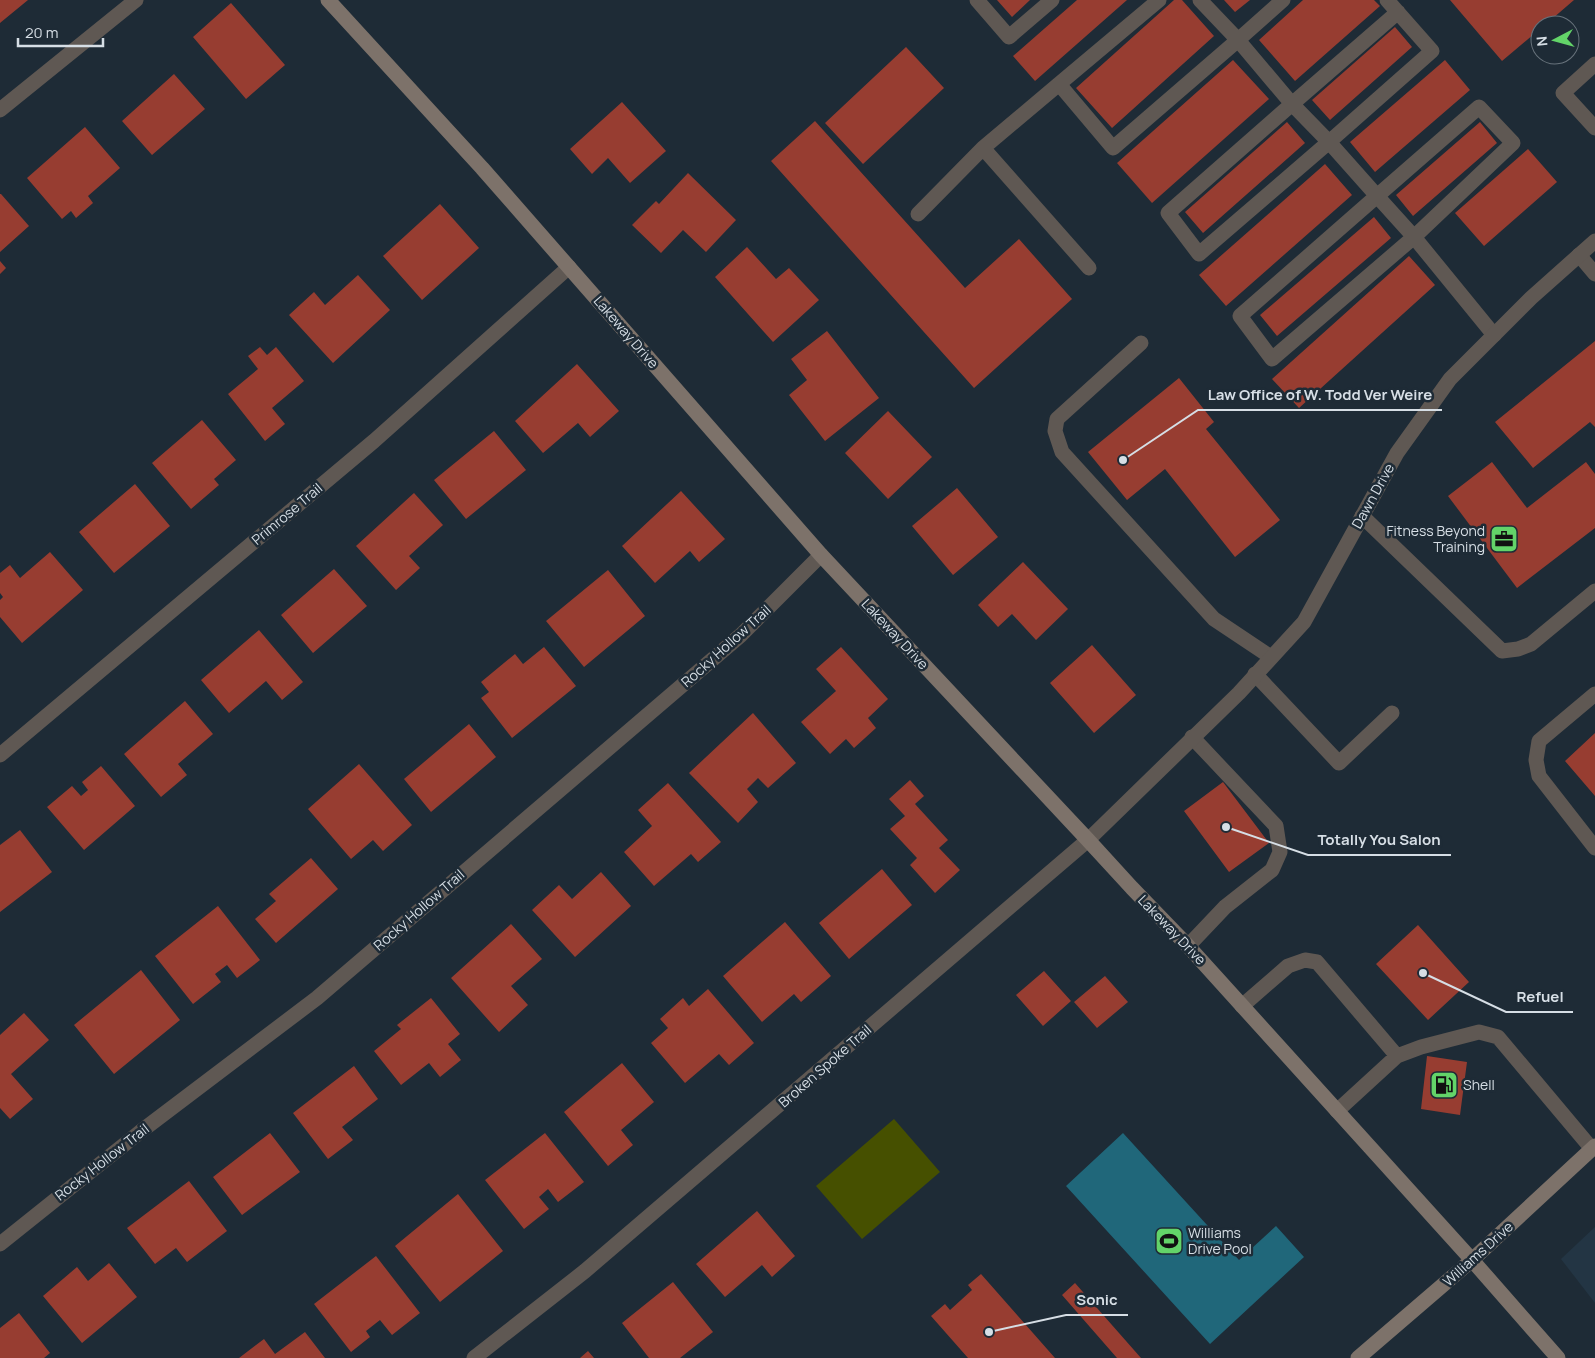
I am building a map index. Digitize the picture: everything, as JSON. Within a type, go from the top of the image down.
[{"type":"main road","name":"Lakeway Drive","points":[[328,0],[482,168],[821,555],[1188,946],[1558,1358]]},
{"type":"main road","name":"Williams Drive","points":[[1358,1358],[1472,1260],[1594,1147]]},
{"type":"street","points":[[0,110],[136,0]]},
{"type":"street","points":[[978,0],[1009,37],[1052,0]]},
{"type":"street","points":[[918,214],[983,148],[1158,0]]},
{"type":"street","points":[[1200,0],[1414,237],[1494,335]]},
{"type":"street","points":[[1059,84],[1113,148],[1283,0]]},
{"type":"street","points":[[1387,0],[1398,12],[1432,51],[1199,254],[1168,213],[1398,12]]},
{"type":"street","points":[[1595,64],[1563,93],[1595,128]]},
{"type":"street","points":[[1479,107],[1513,143],[1414,237],[1272,359],[1240,316],[1479,107]]},
{"type":"street","points":[[983,148],[1089,268]]},
{"type":"street","name":"Dawn Drive","points":[[1166,762],[1239,693],[1304,622],[1397,454],[1450,379],[1531,298],[1595,241]]},
{"type":"street","points":[[1579,255],[1595,274]]},
{"type":"street","name":"Primrose Trail","points":[[0,755],[374,441],[569,267]]},
{"type":"street","points":[[1141,343],[1057,419],[1055,431],[1062,452],[1214,619],[1271,657]]},
{"type":"street","points":[[1362,516],[1502,651],[1518,649],[1531,644],[1595,591]]},
{"type":"street","name":"Rocky Hollow Trail","points":[[0,1244],[140,1132],[317,998],[741,635],[821,555]]},
{"type":"street","points":[[1255,674],[1338,763],[1392,713]]},
{"type":"street","points":[[1595,694],[1539,740],[1536,760],[1539,776],[1595,848]]},
{"type":"street","points":[[1188,946],[1225,906],[1272,870],[1280,852],[1276,826],[1192,737]]},
{"type":"street","name":"Broken Spoke Trail","points":[[474,1358],[585,1271],[1088,840],[1166,762]]},
{"type":"street","points":[[1242,1006],[1288,966],[1305,960],[1317,962],[1397,1056]]},
{"type":"street","points":[[1338,1111],[1397,1056],[1421,1047],[1479,1032],[1498,1037],[1594,1147]]},
{"type":"shaded area","points":[[1595,1227],[1595,1303],[1561,1259]]},
{"type":"green space","points":[[894,1119],[940,1172],[862,1239],[816,1186]]},
{"type":"water","name":"Williams Drive Pool","points":[[1123,1133],[1239,1260],[1276,1226],[1304,1257],[1210,1344],[1066,1186]]},
{"type":"building","points":[[0,0],[28,0],[0,23]]},
{"type":"building","points":[[997,0],[1030,0],[1012,17]]},
{"type":"building","points":[[1077,0],[1127,0],[1035,81],[1013,56]]},
{"type":"building","points":[[1174,0],[1182,0],[1214,36],[1112,128],[1076,88]]},
{"type":"building","points":[[1224,0],[1250,0],[1235,12]]},
{"type":"building","points":[[1303,0],[1374,0],[1380,6],[1295,81],[1259,40]]},
{"type":"building","points":[[1450,0],[1574,0],[1557,15],[1530,15],[1530,37],[1502,61]]},
{"type":"building","points":[[231,3],[285,65],[246,99],[193,37]]},
{"type":"building","points":[[1395,27],[1412,47],[1330,120],[1312,100]]},
{"type":"building","points":[[906,47],[944,88],[863,164],[825,123]]},
{"type":"building","points":[[1233,60],[1269,99],[1152,203],[1117,163]]},
{"type":"building","points":[[1445,60],[1470,90],[1375,172],[1350,142]]},
{"type":"building","points":[[174,74],[205,109],[152,155],[122,121]]},
{"type":"building","points":[[622,102],[666,151],[630,183],[608,158],[592,174],[570,149]]},
{"type":"building","points":[[815,121],[965,288],[1019,239],[1072,299],[974,388],[771,161]]},
{"type":"building","points":[[1287,122],[1305,143],[1203,233],[1185,212]]},
{"type":"building","points":[[1480,122],[1497,143],[1413,216],[1396,195]]},
{"type":"building","points":[[85,127],[120,168],[88,196],[93,203],[76,218],[71,211],[62,219],[27,178]]},
{"type":"building","points":[[1528,149],[1557,182],[1484,246],[1455,213]]},
{"type":"building","points":[[1325,164],[1352,195],[1226,306],[1199,275]]},
{"type":"building","points":[[688,173],[736,220],[706,252],[683,230],[661,253],[632,225],[656,201],[659,204]]},
{"type":"building","points":[[0,194],[29,226],[0,252]]},
{"type":"building","points":[[440,204],[479,248],[422,300],[383,256]]},
{"type":"building","points":[[1374,217],[1391,238],[1277,336],[1260,315]]},
{"type":"building","points":[[747,247],[776,279],[789,268],[819,300],[773,342],[715,277]]},
{"type":"building","points":[[1409,256],[1435,285],[1299,408],[1272,379]]},
{"type":"building","points":[[0,261],[6,268],[0,274]]},
{"type":"building","points":[[358,275],[390,310],[333,363],[289,315],[314,292],[325,305]]},
{"type":"building","points":[[827,331],[879,398],[825,441],[789,395],[807,380],[791,359]]},
{"type":"building","points":[[1595,341],[1595,427],[1590,422],[1533,468],[1495,422]]},
{"type":"building","points":[[260,347],[267,355],[276,347],[304,381],[272,408],[285,424],[265,441],[228,394],[258,369],[248,356]]},
{"type":"building","points":[[577,364],[619,411],[590,437],[578,423],[543,453],[515,421]]},
{"type":"building","points":[[1179,378],[1214,422],[1206,429],[1280,520],[1235,557],[1165,469],[1127,500],[1088,452]]},
{"type":"building","points":[[888,411],[932,457],[888,499],[845,453]]},
{"type":"building","points":[[202,420],[236,460],[214,479],[219,485],[191,509],[152,463]]},
{"type":"building","points":[[494,431],[526,470],[466,519],[434,480]]},
{"type":"building","points":[[1492,462],[1527,508],[1586,462],[1595,474],[1595,528],[1517,588],[1448,496]]},
{"type":"building","points":[[135,484],[170,526],[114,573],[79,532]]},
{"type":"building","points":[[957,488],[998,537],[953,575],[912,526]]},
{"type":"building","points":[[681,491],[725,539],[699,562],[690,551],[655,583],[622,546]]},
{"type":"building","points":[[414,493],[443,525],[409,556],[420,568],[396,590],[356,546]]},
{"type":"building","points":[[50,552],[83,590],[22,643],[0,617],[0,600],[3,597],[0,593],[0,573],[10,565],[20,578]]},
{"type":"building","points":[[1023,562],[1068,609],[1036,640],[1012,614],[998,627],[978,605]]},
{"type":"building","points":[[334,569],[367,606],[313,653],[281,615]]},
{"type":"building","points":[[608,570],[645,616],[584,667],[546,621]]},
{"type":"building","points":[[259,630],[303,682],[282,700],[266,681],[229,713],[201,680]]},
{"type":"building","points":[[1092,645],[1136,695],[1094,733],[1050,683]]},
{"type":"building","points":[[544,647],[576,686],[512,738],[481,698],[489,692],[481,682],[515,654],[523,664]]},
{"type":"building","points":[[841,647],[888,699],[868,718],[876,728],[854,748],[846,739],[830,754],[801,722],[836,691],[816,669]]},
{"type":"building","points":[[185,701],[213,734],[178,764],[187,775],[161,797],[124,754]]},
{"type":"building","points":[[753,713],[796,763],[768,788],[758,778],[747,789],[758,802],[738,823],[689,773]]},
{"type":"building","points":[[469,724],[496,757],[431,812],[404,779]]},
{"type":"building","points":[[1595,733],[1595,796],[1565,761]]},
{"type":"building","points":[[359,764],[412,825],[383,851],[373,840],[351,859],[308,809]]},
{"type":"building","points":[[101,766],[135,806],[84,850],[47,807],[72,786],[81,796],[88,790],[82,782]]},
{"type":"building","points":[[910,780],[924,796],[915,804],[948,840],[939,848],[960,870],[935,893],[910,865],[917,858],[890,829],[905,816],[889,799]]},
{"type":"building","points":[[1223,782],[1269,843],[1229,872],[1184,811]]},
{"type":"building","points":[[668,783],[721,842],[698,862],[691,854],[654,886],[624,852],[652,826],[638,810]]},
{"type":"building","points":[[20,830],[52,872],[0,912],[0,845]]},
{"type":"building","points":[[311,858],[338,889],[276,943],[255,919],[276,901],[269,894]]},
{"type":"building","points":[[882,869],[912,905],[849,959],[819,923]]},
{"type":"building","points":[[601,872],[631,906],[575,957],[532,910],[559,885],[572,899]]},
{"type":"building","points":[[218,906],[260,960],[237,978],[227,965],[215,974],[221,982],[193,1004],[155,956]]},
{"type":"building","points":[[785,922],[831,976],[801,1002],[794,994],[762,1022],[723,976]]},
{"type":"building","points":[[511,924],[542,959],[511,986],[528,1005],[499,1032],[451,978]]},
{"type":"building","points":[[1418,925],[1469,982],[1428,1020],[1376,964]]},
{"type":"building","points":[[141,970],[180,1020],[114,1074],[74,1025]]},
{"type":"building","points":[[1044,971],[1071,1001],[1043,1026],[1016,995]]},
{"type":"building","points":[[1105,976],[1128,1002],[1097,1028],[1074,1002]]},
{"type":"building","points":[[708,989],[754,1043],[729,1065],[719,1054],[685,1083],[651,1043],[668,1028],[660,1019],[683,998],[689,1006]]},
{"type":"building","points":[[431,998],[460,1034],[448,1044],[461,1060],[440,1077],[429,1063],[401,1085],[374,1051],[401,1029],[397,1025]]},
{"type":"building","points":[[24,1013],[49,1040],[11,1074],[33,1099],[10,1119],[0,1108],[0,1035]]},
{"type":"building","name":"Shell","points":[[1427,1056],[1467,1062],[1460,1115],[1421,1109]]},
{"type":"building","points":[[622,1063],[654,1102],[621,1130],[633,1145],[608,1166],[564,1112]]},
{"type":"building","points":[[354,1066],[378,1099],[342,1127],[353,1140],[328,1159],[293,1113]]},
{"type":"building","points":[[270,1133],[300,1172],[242,1215],[213,1177]]},
{"type":"building","points":[[545,1133],[584,1182],[558,1202],[548,1189],[539,1197],[549,1209],[524,1229],[485,1180]]},
{"type":"building","points":[[189,1181],[227,1231],[187,1262],[176,1248],[155,1264],[127,1228]]},
{"type":"building","points":[[458,1194],[503,1251],[440,1302],[395,1246]]},
{"type":"building","points":[[757,1211],[795,1256],[772,1277],[762,1265],[725,1297],[696,1264]]},
{"type":"building","points":[[376,1256],[420,1313],[392,1335],[380,1320],[366,1331],[370,1337],[351,1352],[314,1304]]},
{"type":"building","points":[[109,1263],[137,1297],[82,1343],[43,1296],[77,1267],[88,1281]]},
{"type":"building","points":[[981,1274],[1055,1358],[968,1358],[931,1316],[945,1304],[950,1310],[972,1290],[968,1285]]},
{"type":"building","points":[[673,1282],[713,1332],[680,1358],[649,1358],[622,1323]]},
{"type":"building","points":[[1075,1283],[1141,1358],[1117,1358],[1062,1295]]},
{"type":"building","points":[[19,1313],[50,1353],[44,1358],[0,1358],[0,1328]]},
{"type":"building","points":[[305,1332],[325,1358],[239,1358],[264,1339],[275,1354]]},
{"type":"building","points":[[588,1351],[594,1358],[580,1358]]},
{"type":"place","name":"Law Office of W. Todd Ver Weire","points":[[1123,460]]},
{"type":"place","name":"Fitness Beyond Training","points":[[1504,539]]},
{"type":"place","name":"Totally You Salon","points":[[1226,827]]},
{"type":"place","name":"Refuel","points":[[1423,973]]},
{"type":"place","name":"Shell","points":[[1444,1085]]},
{"type":"place","name":"Williams Drive Pool","points":[[1169,1241]]},
{"type":"place","name":"Sonic","points":[[989,1332]]}]
